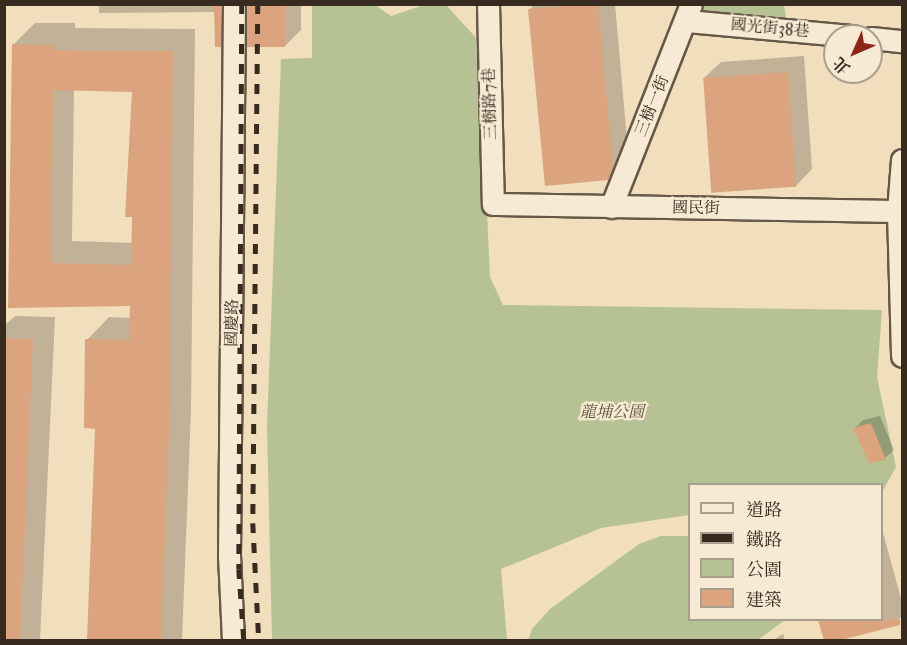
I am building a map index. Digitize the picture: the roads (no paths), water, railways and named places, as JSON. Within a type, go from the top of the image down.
[{"type":"street","name":"國慶路","points":[[233,640],[229,556],[234,4]]},
{"type":"street","name":"三樹路7巷","points":[[488,4],[493,204]]},
{"type":"street","name":"國光街38巷","points":[[689,13],[823,32]]},
{"type":"street","name":"三樹一街","points":[[611,207],[689,13]]},
{"type":"street","points":[[883,39],[903,41]]},
{"type":"street","points":[[903,160],[898,211],[903,356]]},
{"type":"street","name":"國民街","points":[[493,204],[898,211]]},
{"type":"railway","points":[[242,4],[239,569],[244,640]]},
{"type":"railway","points":[[258,4],[253,523],[259,640]]},
{"type":"park label","name":"龍埔公園","points":[[612,412]]}]
